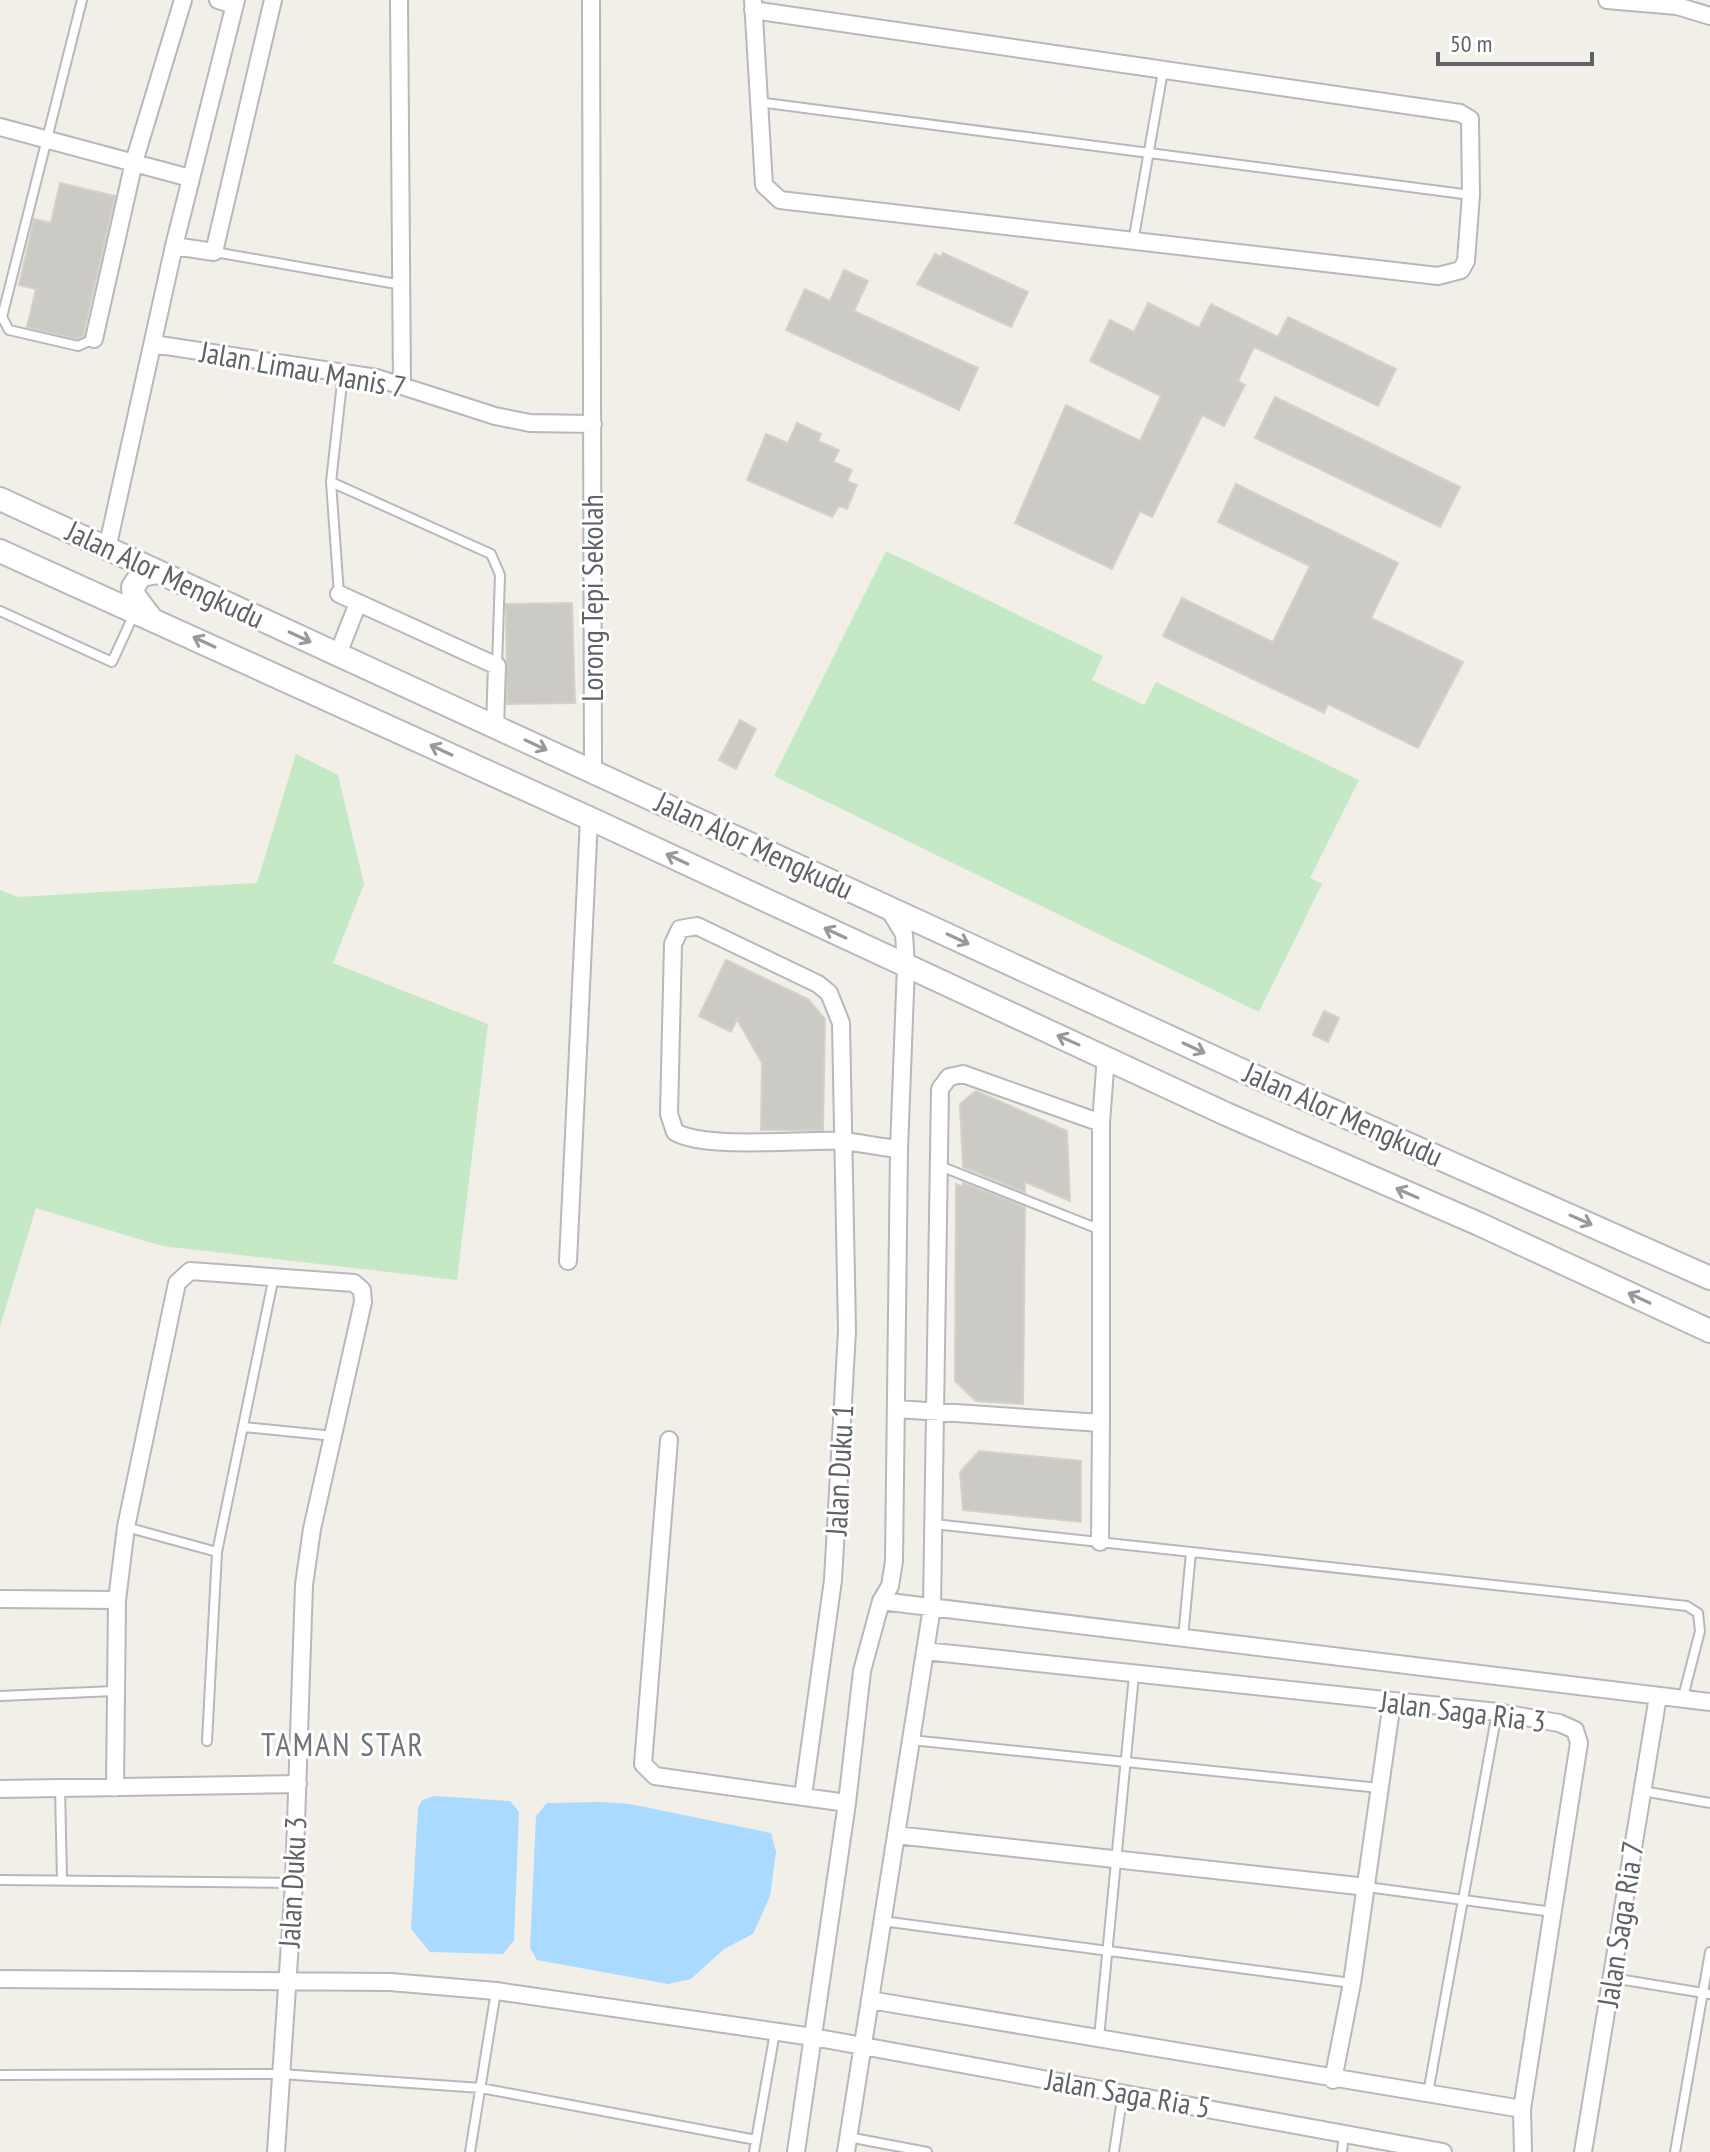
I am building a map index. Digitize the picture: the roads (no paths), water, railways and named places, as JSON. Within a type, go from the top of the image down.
[{"type":"main road","name":"Jalan Alor Mengkudu","points":[[0,499],[887,907],[1710,1278]]},
{"type":"main road","name":"Jalan Alor Mengkudu","points":[[0,551],[589,818],[1226,1114],[1479,1224],[1710,1331]]},
{"type":"main road","points":[[142,615],[133,587],[141,575],[158,572]]},
{"type":"street","points":[[94,339],[134,162],[183,0]]},
{"type":"street","points":[[174,246],[214,252],[273,0]]},
{"type":"street","points":[[399,0],[402,386]]},
{"type":"street","name":"Lorong Tepi Sekolah","points":[[591,0],[593,772]]},
{"type":"street","points":[[1607,0],[1677,6],[1710,16]]},
{"type":"street","points":[[107,549],[229,2]]},
{"type":"street","points":[[753,5],[1163,71],[1466,115],[1470,119],[1471,195],[1466,261],[1461,270],[1438,276],[780,200],[764,185],[753,5]]},
{"type":"street","points":[[0,127],[190,178]]},
{"type":"street","name":"Jalan Limau Manis 7","points":[[153,344],[343,373],[402,386],[507,419],[530,423],[593,424]]},
{"type":"street","points":[[339,594],[497,666],[495,727]]},
{"type":"street","points":[[338,654],[358,603]]},
{"type":"street","points":[[568,1261],[589,818]]},
{"type":"street","points":[[796,2152],[847,1803],[862,1671],[881,1601],[890,1586],[894,1561],[899,1149],[906,966],[904,934],[887,907]]},
{"type":"street","name":"Jalan Duku 1","points":[[803,1796],[833,1580],[841,1477],[847,1331],[844,1141],[841,1023],[829,993],[697,926],[680,929],[673,944],[669,1114],[675,1132],[682,1136],[724,1140],[844,1141]]},
{"type":"street","points":[[1100,1542],[1101,1123],[1106,1056]]},
{"type":"street","points":[[847,2145],[932,1607],[940,1089],[949,1077],[963,1074],[1101,1123]]},
{"type":"street","points":[[844,1141],[899,1149]]},
{"type":"street","points":[[115,1788],[117,1600],[126,1527],[177,1283],[190,1271],[274,1276]]},
{"type":"street","name":"Jalan Duku 3","points":[[274,1276],[354,1283],[362,1290],[363,1302],[305,1572],[294,1883],[276,2152]]},
{"type":"street","points":[[897,1409],[1101,1423]]},
{"type":"street","points":[[669,1440],[643,1764],[655,1776],[847,1803]]},
{"type":"street","points":[[0,1599],[117,1600]]},
{"type":"street","points":[[881,1601],[1710,1702]]},
{"type":"street","name":"Jalan Saga Ria 3","points":[[925,1651],[1497,1712],[1559,1723],[1575,1730],[1579,1743],[1522,2109],[1523,2152]]},
{"type":"street","name":"Jalan Saga Ria 7","points":[[1583,2152],[1658,1696]]},
{"type":"street","points":[[1333,2080],[1367,1887],[1392,1702]]},
{"type":"street","points":[[0,1789],[298,1784]]},
{"type":"street","points":[[896,1835],[1367,1887]]},
{"type":"street","name":"Jalan Saga Ria 5","points":[[0,1979],[390,1982],[496,1991],[813,2037],[1443,2152]]},
{"type":"street","points":[[870,2000],[1333,2080],[1522,2109]]},
{"type":"lane","points":[[82,0],[2,317],[3,324],[9,330],[78,346],[94,339]]},
{"type":"lane","points":[[1133,242],[1163,71]]},
{"type":"lane","points":[[758,102],[1471,195]]},
{"type":"lane","points":[[214,252],[403,285]]},
{"type":"lane","points":[[339,594],[331,482],[343,373]]},
{"type":"lane","points":[[331,482],[491,554],[500,575],[497,666]]},
{"type":"lane","points":[[0,611],[112,662],[142,615]]},
{"type":"lane","points":[[940,1166],[1101,1230]]},
{"type":"lane","points":[[207,1741],[217,1552],[274,1276]]},
{"type":"lane","points":[[243,1427],[335,1436]]},
{"type":"lane","points":[[934,1524],[1687,1606],[1698,1613],[1700,1631],[1683,1697]]},
{"type":"lane","points":[[126,1527],[217,1552]]},
{"type":"lane","points":[[1183,1638],[1191,1552]]},
{"type":"lane","points":[[1099,2039],[1134,1675]]},
{"type":"lane","points":[[0,1696],[114,1691]]},
{"type":"lane","points":[[1428,2094],[1497,1712]]},
{"type":"lane","points":[[911,1740],[1379,1788]]},
{"type":"lane","points":[[60,1788],[62,1879]]},
{"type":"lane","points":[[1643,1791],[1710,1803]]},
{"type":"lane","points":[[0,1880],[294,1883]]},
{"type":"lane","points":[[1367,1887],[1554,1912]]},
{"type":"lane","points":[[882,1921],[1352,1983]]},
{"type":"lane","points":[[1675,2152],[1706,1993],[1710,1952]]},
{"type":"lane","points":[[1612,1978],[1706,1993]]},
{"type":"lane","points":[[470,2152],[496,1991]]},
{"type":"lane","points":[[754,2152],[775,2032]]},
{"type":"lane","points":[[0,2075],[281,2074],[481,2088],[756,2140]]},
{"type":"lane","points":[[1114,2152],[1123,2093]]},
{"type":"lane","points":[[1342,2152],[1344,2134]]},
{"type":"lane","points":[[847,2145],[927,2152]]},
{"type":"water","points":[[435,1796],[510,1801],[519,1812],[514,1940],[503,1954],[430,1952],[411,1929],[418,1808],[422,1800]]},
{"type":"water","points":[[547,1803],[630,1804],[771,1833],[776,1852],[770,1896],[753,1934],[724,1949],[691,1979],[668,1984],[537,1960],[530,1948],[536,1816]]},
{"type":"district","name":"TAMAN STAR","points":[[343,1745]]}]
